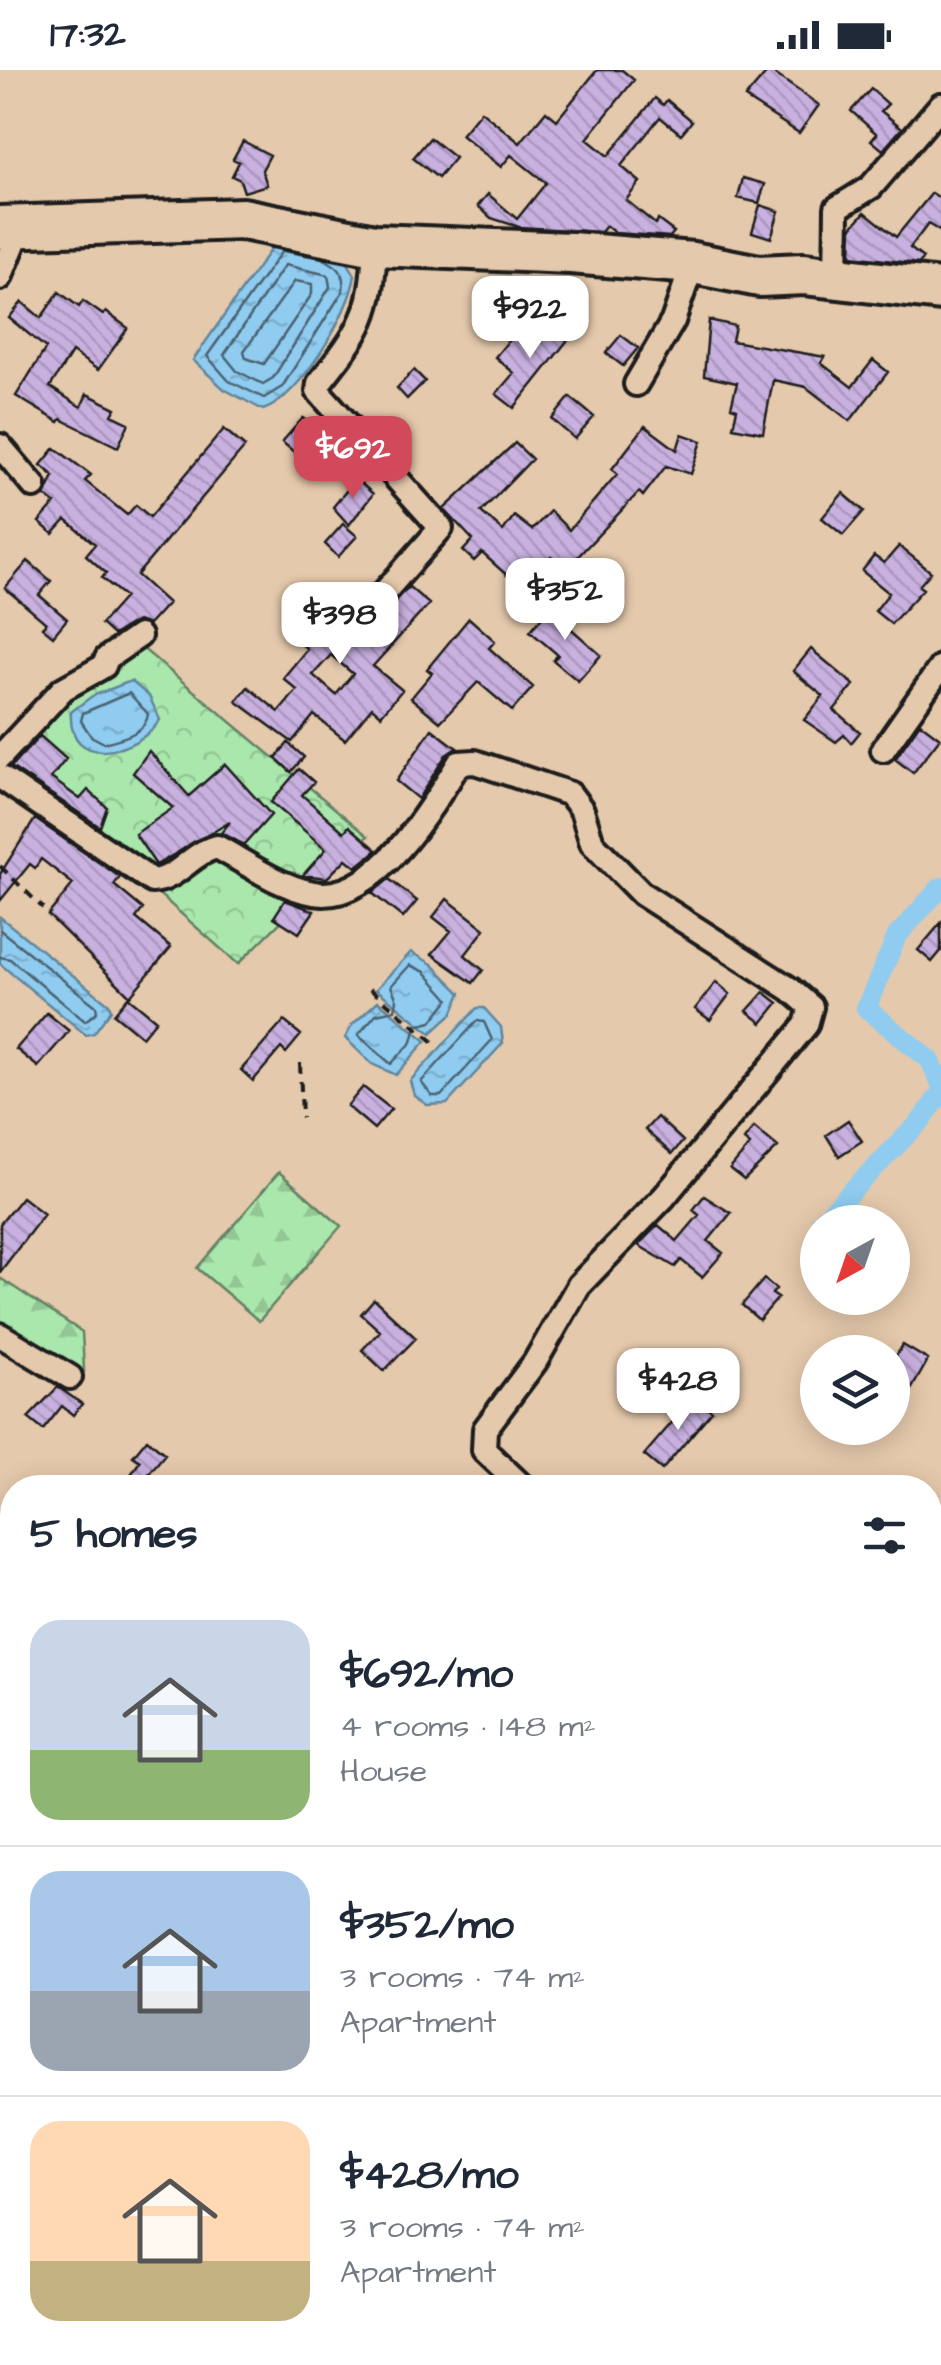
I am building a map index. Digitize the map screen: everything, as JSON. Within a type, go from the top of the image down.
[{"type":"highway","points":[[10,228],[243,219],[375,245],[693,263],[759,276],[804,274],[941,290]]},
{"type":"street","points":[[836,280],[838,208],[871,187],[941,105]]},
{"type":"street","points":[[0,278],[10,228]]},
{"type":"street","points":[[375,245],[373,294],[365,320],[319,383],[318,392],[441,528],[382,596]]},
{"type":"street","points":[[636,384],[673,321],[693,263]]},
{"type":"street","points":[[0,446],[34,486]]},
{"type":"street","points":[[0,756],[62,689],[104,666],[107,658],[139,636]]},
{"type":"street","points":[[883,750],[941,666]]},
{"type":"street","points":[[0,777],[152,880],[163,880],[205,849],[217,847],[295,887],[324,894],[364,878],[396,856],[459,763],[475,762],[570,794],[582,810],[592,843],[642,894],[790,989],[810,1007],[806,1025],[664,1197],[579,1285],[535,1362],[484,1429],[484,1450],[510,1475]]},
{"type":"street","points":[[0,1335],[70,1377]]},
{"type":"path","points":[[0,866],[44,908]]},
{"type":"path","points":[[370,989],[435,1044]]},
{"type":"path","points":[[300,1063],[302,1118]]},
{"type":"green space","points":[[141,647],[368,836],[238,964],[6,759],[62,696]]},
{"type":"green space","points":[[279,1172],[341,1226],[259,1321],[197,1268]]},
{"type":"green space","points":[[0,1278],[82,1332],[84,1371],[0,1330]]},
{"type":"water","points":[[277,240],[345,258],[355,275],[344,310],[321,352],[292,389],[263,410],[224,389],[193,360]]},
{"type":"water","points":[[131,681],[149,696],[160,720],[149,732],[121,748],[105,751],[80,743],[73,731],[71,712],[92,696]]},
{"type":"water","points":[[0,917],[109,1004],[111,1010],[94,1033],[86,1035],[0,964]]},
{"type":"water","points":[[411,952],[432,964],[461,993],[452,1014],[431,1033],[376,989]]},
{"type":"water","points":[[378,1001],[426,1041],[396,1075],[372,1064],[345,1038],[352,1025]]},
{"type":"water","points":[[477,1008],[484,1008],[501,1027],[503,1043],[447,1104],[427,1105],[414,1095],[410,1081]]},
{"type":"building","points":[[597,70],[622,70],[634,80],[587,139],[608,156],[655,98],[663,105],[667,100],[692,121],[681,134],[660,117],[621,166],[640,182],[626,200],[655,224],[658,220],[674,232],[670,237],[615,233],[606,226],[601,232],[519,227],[491,218],[478,206],[488,194],[517,219],[546,183],[511,155],[501,167],[461,135],[481,111],[520,143],[546,111],[557,120]]},
{"type":"building","points":[[769,70],[819,105],[799,133],[745,98]]},
{"type":"building","points":[[871,89],[888,104],[881,111],[902,128],[883,150],[871,140],[877,134],[851,111]]},
{"type":"building","points":[[430,138],[455,158],[438,178],[413,158]]},
{"type":"building","points":[[243,141],[270,155],[262,170],[267,185],[244,192],[240,180],[232,176],[239,162],[233,159]]},
{"type":"building","points":[[743,178],[765,184],[759,203],[738,198]]},
{"type":"building","points":[[932,193],[941,199],[941,232],[928,224],[910,248],[923,258],[919,264],[851,256],[852,227],[865,212],[896,237]]},
{"type":"building","points":[[760,205],[779,211],[771,238],[752,232]]},
{"type":"building","points":[[59,292],[79,307],[83,301],[128,328],[98,370],[72,352],[50,387],[81,407],[87,394],[116,408],[112,415],[129,423],[118,447],[61,419],[59,422],[16,396],[46,348],[9,318],[22,302],[41,318]]},
{"type":"building","points":[[560,318],[575,331],[514,408],[496,394],[514,373],[495,357],[515,333],[534,348]]},
{"type":"building","points":[[709,320],[735,326],[732,341],[825,357],[821,363],[852,387],[873,360],[888,372],[850,421],[806,387],[773,380],[763,433],[733,427],[737,409],[731,407],[737,383],[704,376]]},
{"type":"building","points":[[621,335],[638,348],[623,366],[606,353]]},
{"type":"building","points":[[414,370],[425,381],[407,399],[397,388]]},
{"type":"building","points":[[570,397],[594,417],[575,439],[552,419]]},
{"type":"building","points":[[303,418],[315,428],[294,452],[282,442]]},
{"type":"building","points":[[645,426],[677,450],[682,434],[702,441],[691,474],[666,466],[643,496],[639,492],[566,569],[551,557],[520,587],[482,553],[474,561],[463,551],[473,540],[444,509],[515,443],[532,459],[481,512],[503,531],[514,516],[532,530],[550,511],[569,530],[617,474],[612,469]]},
{"type":"building","points":[[224,429],[245,447],[137,575],[168,603],[148,625],[137,621],[113,635],[101,624],[125,597],[102,578],[106,573],[86,555],[95,544],[66,520],[53,534],[39,522],[55,504],[45,496],[54,476],[41,465],[55,448],[91,475],[85,481],[127,515],[136,505],[150,517]]},
{"type":"building","points":[[356,479],[373,494],[349,525],[333,507]]},
{"type":"building","points":[[843,493],[864,511],[843,535],[822,518]]},
{"type":"building","points":[[343,524],[357,536],[338,557],[325,544]]},
{"type":"building","points":[[899,546],[931,572],[919,586],[923,589],[891,624],[875,611],[889,593],[862,571],[874,556],[884,563]]},
{"type":"building","points":[[28,561],[51,581],[39,595],[67,619],[53,636],[42,627],[46,623],[5,588]]},
{"type":"building","points":[[409,587],[429,604],[373,666],[402,690],[381,715],[372,707],[345,740],[314,715],[292,742],[236,701],[248,687],[279,712],[297,690],[283,678],[307,649],[294,637],[337,589],[372,619]],"holes":[[[331,655],[353,674],[336,695],[313,675]]]},
{"type":"building","points":[[553,604],[570,619],[566,624],[601,655],[578,681],[553,660],[558,655],[530,631]]},
{"type":"building","points":[[469,618],[495,641],[489,648],[533,687],[512,711],[478,682],[440,722],[411,698],[432,673],[427,669]]},
{"type":"building","points":[[811,649],[854,685],[834,710],[860,732],[851,743],[844,735],[836,742],[804,720],[823,696],[793,671]]},
{"type":"building","points":[[920,723],[940,738],[913,773],[895,759]]},
{"type":"building","points":[[432,729],[457,748],[446,755],[418,799],[396,781]]},
{"type":"building","points":[[40,736],[66,759],[51,778],[80,799],[88,790],[107,807],[100,827],[11,767]]},
{"type":"building","points":[[288,743],[304,757],[291,772],[276,758]]},
{"type":"building","points":[[149,751],[189,796],[225,764],[271,815],[244,845],[221,833],[230,822],[156,865],[135,834],[173,808],[133,773]]},
{"type":"building","points":[[299,769],[314,782],[302,795],[344,832],[349,826],[377,850],[356,867],[346,859],[327,878],[303,875],[326,849],[271,802]]},
{"type":"building","points":[[35,819],[120,877],[114,885],[143,909],[136,918],[171,947],[130,996],[48,915],[73,884],[41,859],[35,868],[30,864],[0,901],[0,874]]},
{"type":"building","points":[[389,879],[417,901],[403,918],[372,893]]},
{"type":"building","points":[[447,899],[485,929],[465,955],[483,970],[473,983],[432,954],[451,931],[433,917]]},
{"type":"building","points":[[285,900],[314,911],[299,933],[274,917]]},
{"type":"building","points":[[941,923],[941,951],[932,962],[918,950]]},
{"type":"building","points":[[716,982],[730,994],[710,1020],[695,1009]]},
{"type":"building","points":[[764,992],[778,1003],[762,1023],[747,1011]]},
{"type":"building","points":[[128,997],[156,1020],[142,1037],[114,1014]]},
{"type":"building","points":[[47,1013],[69,1031],[38,1067],[16,1049]]},
{"type":"building","points":[[284,1021],[301,1035],[286,1053],[281,1048],[253,1081],[241,1070]]},
{"type":"building","points":[[363,1087],[391,1109],[374,1129],[347,1106]]},
{"type":"building","points":[[657,1117],[683,1141],[672,1154],[645,1130]]},
{"type":"building","points":[[848,1120],[862,1141],[839,1156],[826,1135]]},
{"type":"building","points":[[754,1127],[778,1147],[744,1180],[730,1169],[750,1145],[744,1140]]},
{"type":"building","points":[[704,1196],[731,1213],[708,1241],[723,1253],[702,1277],[681,1260],[675,1267],[638,1245],[658,1225],[677,1241],[699,1215],[693,1210]]},
{"type":"building","points":[[22,1197],[44,1214],[0,1272],[0,1224]]},
{"type":"building","points":[[764,1279],[776,1289],[772,1294],[778,1298],[759,1320],[742,1305]]},
{"type":"building","points":[[374,1299],[416,1338],[384,1371],[362,1350],[380,1331],[361,1314]]},
{"type":"building","points":[[910,1349],[928,1360],[910,1389]]},
{"type":"building","points":[[58,1387],[82,1404],[73,1415],[62,1406],[43,1430],[28,1418]]},
{"type":"building","points":[[694,1397],[712,1411],[662,1470],[644,1455]]},
{"type":"building","points":[[147,1439],[165,1454],[148,1475],[131,1475],[140,1461],[133,1456]]},
{"type":"waterway","points":[[941,887],[897,936],[866,1008],[930,1060],[941,1084]]},
{"type":"waterway","points":[[838,1205],[921,1121],[941,1093]]}]
